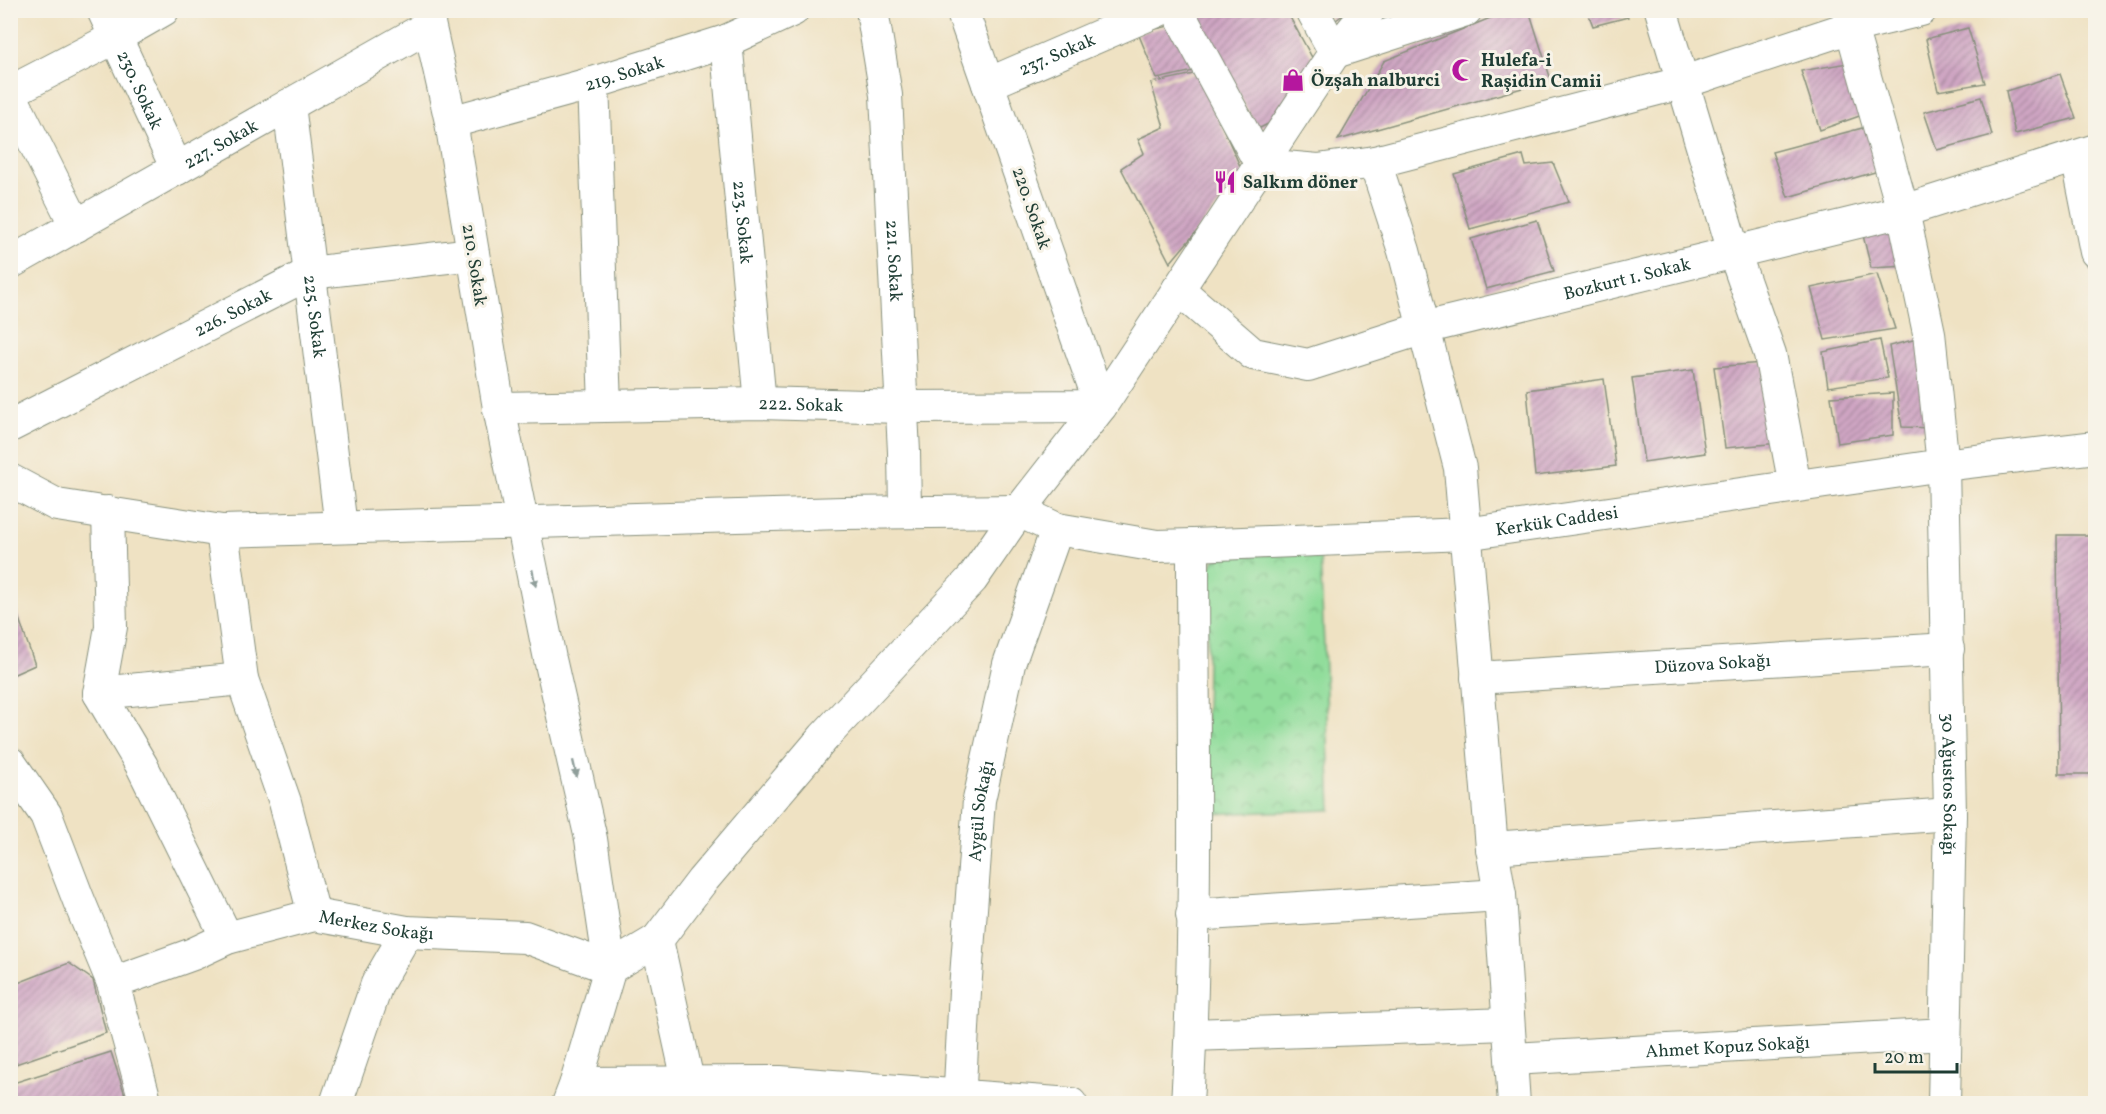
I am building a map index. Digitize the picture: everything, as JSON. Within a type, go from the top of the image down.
[{"type":"street","points":[[76,226],[10,93],[110,24],[162,10]]},
{"type":"street","name":"219. Sokak","points":[[451,122],[593,83],[726,41],[793,10]]},
{"type":"street","name":"221. Sokak","points":[[872,10],[886,95],[905,511]]},
{"type":"street","name":"220. Sokak","points":[[962,10],[1101,406]]},
{"type":"street","name":"237. Sokak","points":[[988,84],[1159,10]]},
{"type":"street","points":[[1177,10],[1261,165]]},
{"type":"street","points":[[1312,10],[1335,52]]},
{"type":"street","points":[[1071,1104],[958,1099],[780,1082],[692,1092],[572,1093],[609,968],[657,940],[702,881],[824,737],[972,579],[1018,511],[1101,406],[1335,52],[1369,10]]},
{"type":"street","points":[[1335,52],[1466,10]]},
{"type":"street","points":[[1661,10],[1681,83],[1734,252],[1770,354],[1795,486]]},
{"type":"street","points":[[1261,165],[1318,170],[1375,162],[1681,83],[1851,27],[1921,10]]},
{"type":"street","name":"227. Sokak","points":[[10,263],[289,105],[428,18]]},
{"type":"street","name":"210. Sokak","points":[[428,18],[451,122],[499,408],[591,839],[609,968]]},
{"type":"street","name":"230. Sokak","points":[[110,24],[177,169]]},
{"type":"street","name":"30 Ağustos Sokağı","points":[[1851,27],[1903,211],[1929,333],[1943,465],[1950,814],[1944,1104]]},
{"type":"street","name":"223. Sokak","points":[[726,41],[760,403]]},
{"type":"street","points":[[593,83],[605,405]]},
{"type":"street","name":"225. Sokak","points":[[289,105],[341,527]]},
{"type":"street","points":[[2086,153],[2096,252]]},
{"type":"street","name":"Bozkurt 1. Sokak","points":[[1178,289],[1253,354],[1308,365],[1424,328],[1903,211],[2086,153]]},
{"type":"street","points":[[1375,162],[1404,251],[1460,468],[1492,848],[1500,895],[1515,1104]]},
{"type":"street","name":"226. Sokak","points":[[10,426],[310,273],[473,254]]},
{"type":"street","name":"222. Sokak","points":[[499,408],[760,403],[902,407],[1101,406]]},
{"type":"street","name":"Kerkük Caddesi","points":[[1018,511],[1057,529],[1157,546],[1465,534],[1943,465],[2096,447]]},
{"type":"street","points":[[10,480],[57,505],[222,531],[905,511],[1018,511]]},
{"type":"street","points":[[108,512],[111,627],[99,693],[142,766],[227,938]]},
{"type":"street","name":"Aygül Sokağı","points":[[958,1099],[979,800],[1009,663],[1057,529]]},
{"type":"street","points":[[222,531],[242,679],[285,802],[314,915]]},
{"type":"street","points":[[1187,1104],[1191,1035],[1193,545]]},
{"type":"street","name":"Düzova Sokağı","points":[[1477,678],[1948,649]]},
{"type":"street","points":[[99,693],[242,679]]},
{"type":"street","points":[[10,763],[45,815],[113,983],[146,1104]]},
{"type":"street","points":[[1492,848],[1950,814]]},
{"type":"street","points":[[1192,915],[1500,895]]},
{"type":"street","name":"Merkez Sokağı","points":[[113,983],[193,954],[227,938],[314,915],[407,932],[525,937],[609,968]]},
{"type":"street","points":[[336,1104],[377,984],[407,932]]},
{"type":"street","points":[[657,940],[692,1092]]},
{"type":"street","points":[[1191,1035],[1508,1024]]},
{"type":"street","name":"Ahmet Kopuz Sokağı","points":[[1512,1059],[1945,1035]]},
{"type":"green space","points":[[1320,553],[1331,810],[1204,814],[1209,570],[1214,560],[1223,556]]},
{"type":"building","points":[[1207,10],[1286,10],[1315,63],[1268,124],[1258,129],[1195,14]]},
{"type":"building","points":[[1327,10],[1350,10],[1333,22]]},
{"type":"building","name":"Hulefa-i Raşidin Camii","points":[[1510,10],[1529,10],[1551,80],[1338,140],[1384,61]]},
{"type":"building","points":[[1587,10],[1625,10],[1628,17],[1593,26]]},
{"type":"building","points":[[1178,24],[1203,69],[1157,79],[1138,33]]},
{"type":"building","points":[[1968,28],[1985,83],[1938,91],[1926,39]]},
{"type":"building","points":[[1853,62],[1868,113],[1820,130],[1801,71]]},
{"type":"building","points":[[1198,73],[1244,175],[1170,263],[1121,168],[1144,153],[1138,139],[1164,127],[1151,83]]},
{"type":"building","points":[[2060,74],[2076,118],[2015,134],[2006,91]]},
{"type":"building","points":[[1981,97],[1992,135],[1937,150],[1924,112]]},
{"type":"building","points":[[1870,126],[1882,170],[1788,197],[1772,152]]},
{"type":"building","points":[[1523,155],[1526,166],[1553,163],[1569,202],[1470,229],[1454,174]]},
{"type":"building","points":[[1897,219],[1907,266],[1871,268],[1861,227]]},
{"type":"building","points":[[1537,220],[1554,271],[1486,289],[1471,239]]},
{"type":"building","points":[[1877,274],[1895,329],[1825,340],[1811,288]]},
{"type":"building","points":[[1921,338],[1933,428],[1902,427],[1889,346]]},
{"type":"building","points":[[1880,340],[1888,378],[1828,387],[1823,352]]},
{"type":"building","points":[[1762,363],[1780,443],[1725,448],[1714,367]]},
{"type":"building","points":[[1693,370],[1705,453],[1644,462],[1632,378]]},
{"type":"building","points":[[1604,379],[1616,466],[1535,476],[1527,390]]},
{"type":"building","points":[[1893,393],[1893,435],[1838,443],[1831,397]]},
{"type":"building","points":[[2057,535],[2096,535],[2096,774],[2059,774]]},
{"type":"building","points":[[10,605],[16,610],[35,665],[10,676]]},
{"type":"building","points":[[69,963],[93,980],[106,1033],[10,1066],[10,986]]},
{"type":"building","points":[[111,1052],[128,1104],[10,1104],[10,1084]]},
{"type":"place","name":"Hulefa-i Raşidin Camii","points":[[1463,70]]},
{"type":"place","name":"Özşah nalburci","points":[[1293,80]]},
{"type":"place","name":"Salkım döner","points":[[1225,182]]}]
